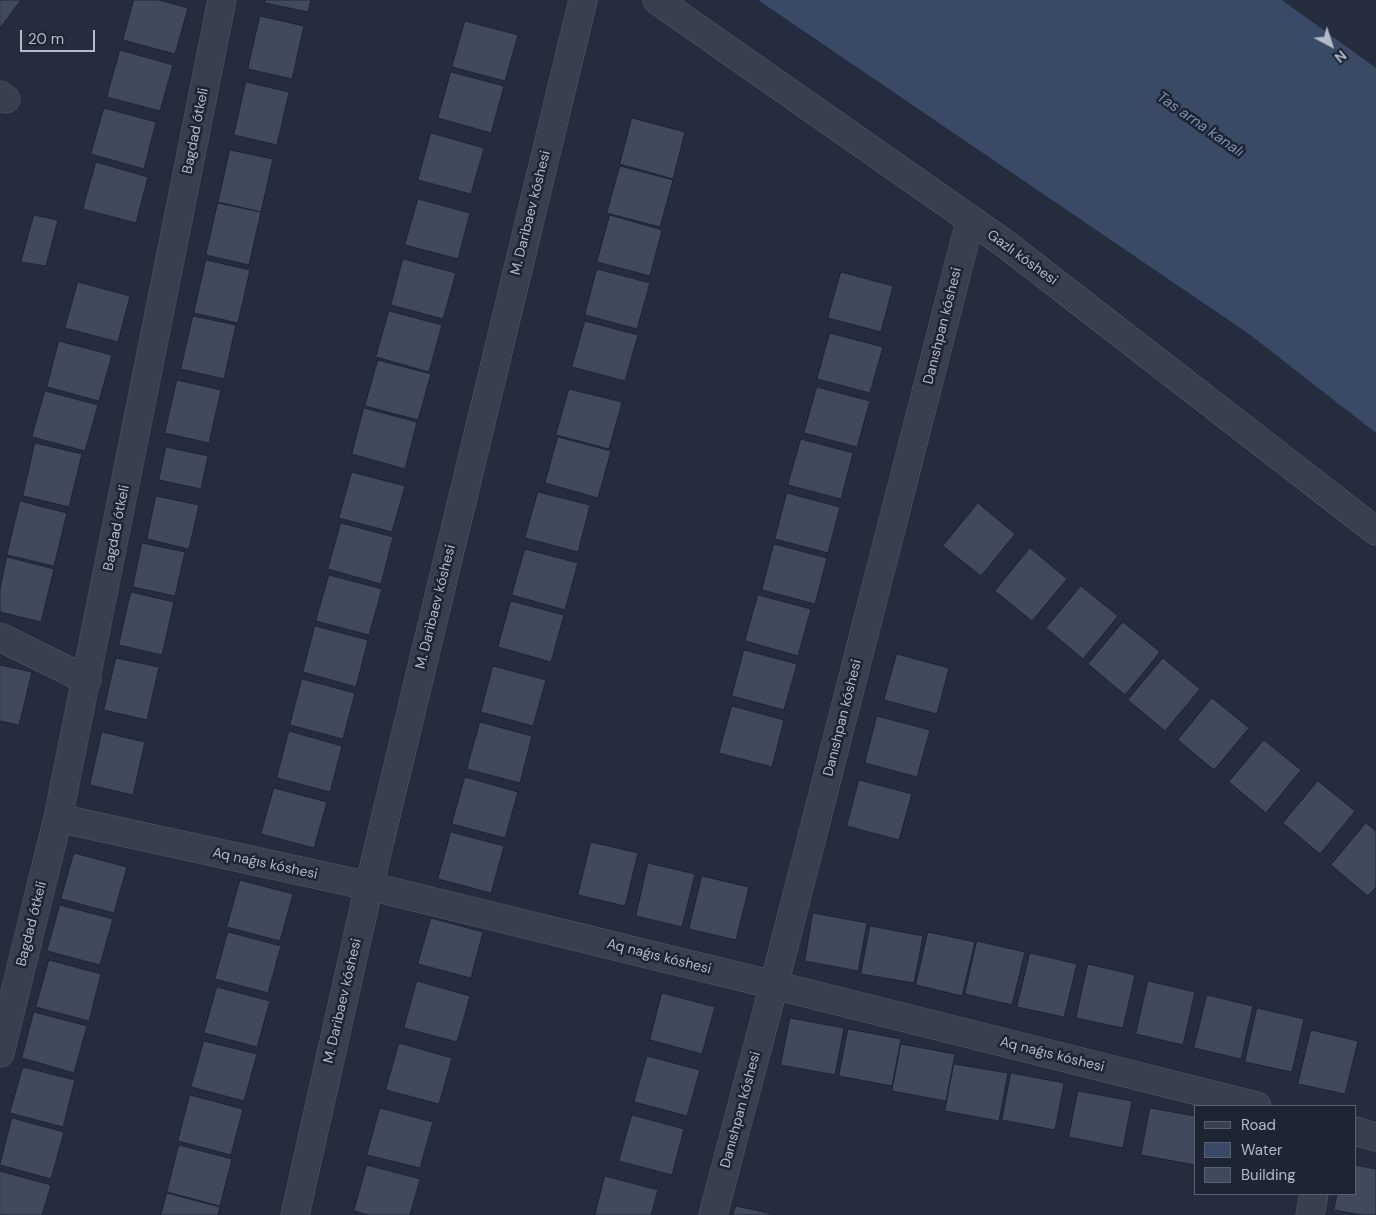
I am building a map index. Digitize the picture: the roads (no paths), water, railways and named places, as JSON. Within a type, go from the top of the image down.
[{"type":"street","name":"Bagdad ótkeli","points":[[0,1053],[58,818],[222,0]]},
{"type":"street","name":"M. Daribaev kóshesi","points":[[295,1215],[369,886],[583,0]]},
{"type":"street","name":"Gazlı kóshesi","points":[[657,0],[1004,243],[1376,531]]},
{"type":"street","name":"Danıshpan kóshesi","points":[[713,1215],[970,221]]},
{"type":"street","points":[[0,637],[86,680]]},
{"type":"street","name":"Aq naǵıs kóshesi","points":[[58,818],[369,886],[1253,1105]]},
{"type":"street","points":[[1356,1131],[1376,1137]]},
{"type":"street","points":[[1310,1215],[1314,1195]]},
{"type":"water","name":"Tas arna kanalı","points":[[758,0],[1282,0],[1376,68],[1376,433],[1249,334]]}]
